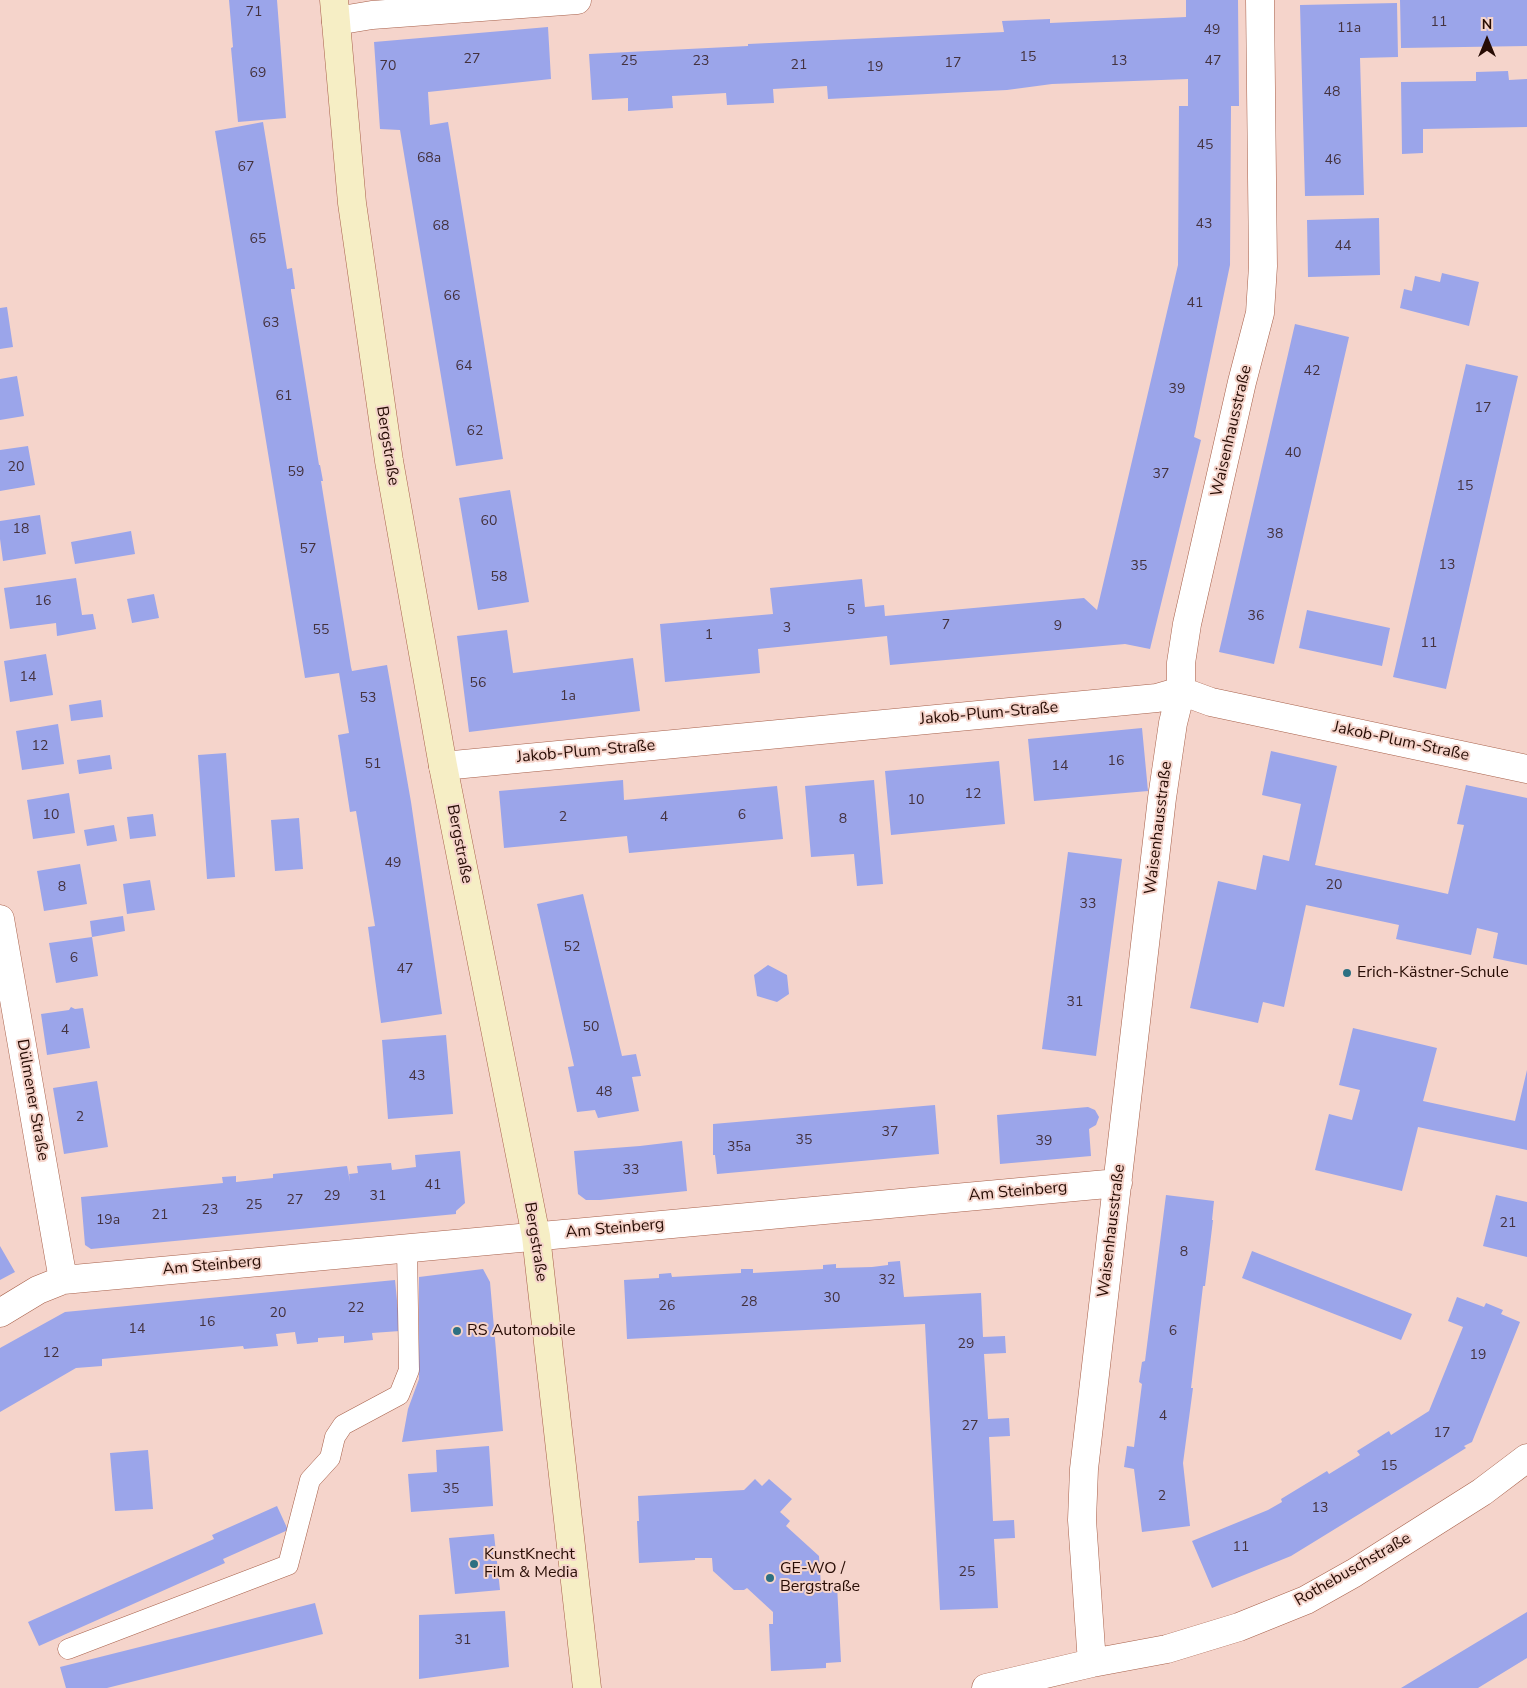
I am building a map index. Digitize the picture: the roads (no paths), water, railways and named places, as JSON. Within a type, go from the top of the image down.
[{"type":"street","points":[[335,10],[381,14],[577,0]]},
{"type":"street","name":"Waisenhausstraße","points":[[1092,1663],[1082,1520],[1084,1469],[1162,798],[1173,723],[1181,691],[1181,663],[1187,624],[1242,382],[1260,313],[1263,266],[1260,0]]},
{"type":"street","name":"Bergstraße","points":[[335,10],[358,256],[389,461],[443,766],[536,1236],[587,1688]]},
{"type":"street","name":"Jakob-Plum-Straße","points":[[443,766],[1157,698],[1181,691],[1211,702],[1527,769]]},
{"type":"street","name":"Dülmener Straße","points":[[0,919],[63,1280]]},
{"type":"street","name":"Am Steinberg","points":[[0,1313],[38,1290],[63,1280],[1118,1182]]},
{"type":"street","name":"Rothebuschstraße","points":[[986,1688],[1092,1663],[1167,1649],[1239,1627],[1306,1600],[1354,1573],[1482,1492],[1527,1458]]},
{"type":"lane","points":[[68,1649],[288,1565],[310,1480],[330,1458],[335,1437],[343,1425],[399,1394],[409,1370],[407,1248]]},
{"type":"place","name":"Erich-Kästner-Schule","points":[[1347,973]]},
{"type":"place","name":"RS Automobile","points":[[457,1331]]},
{"type":"place","name":"KunstKnecht Film & Media","points":[[474,1564]]},
{"type":"place","name":"GE-WO / Bergstraße","points":[[770,1578]]}]
